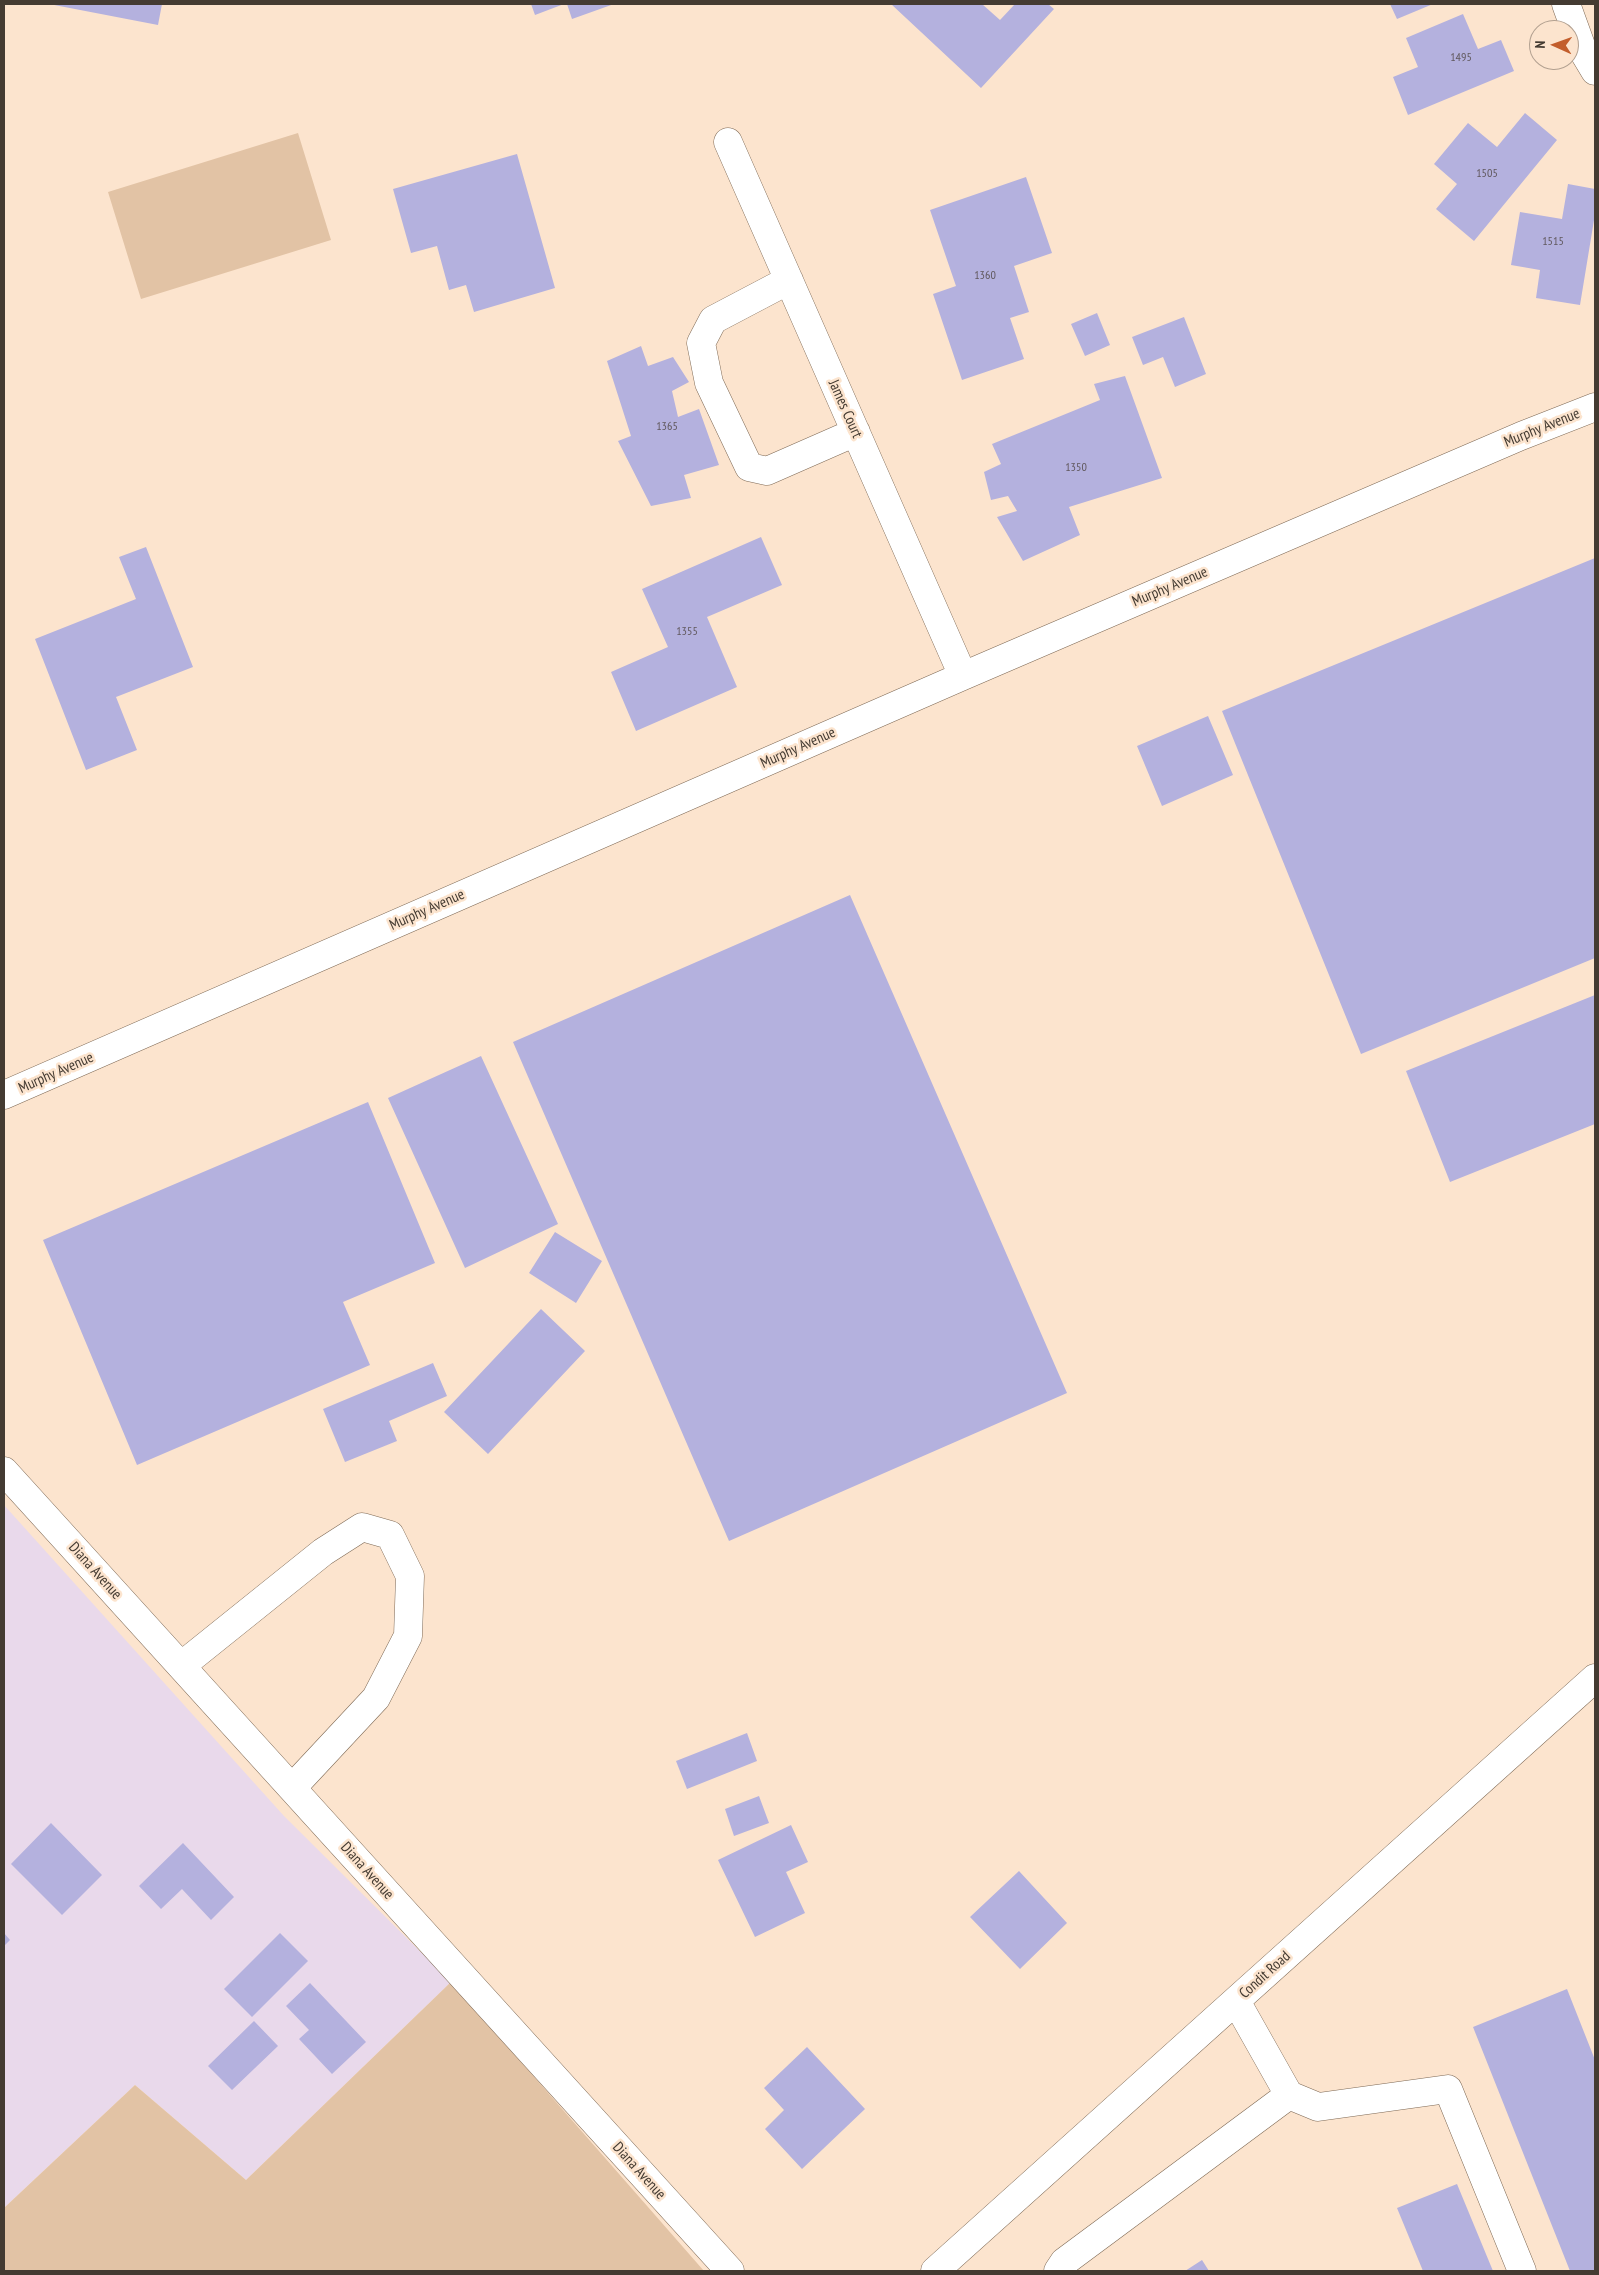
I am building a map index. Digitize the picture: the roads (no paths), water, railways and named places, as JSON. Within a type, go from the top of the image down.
[{"type":"street","points":[[1566,4],[1583,51],[1595,71]]},
{"type":"street","name":"James Court","points":[[728,142],[963,676]]},
{"type":"street","points":[[789,280],[713,320],[701,343],[709,383],[749,467],[768,471],[856,432]]},
{"type":"street","name":"Murphy Avenue","points":[[4,1095],[963,676],[1521,436],[1595,407]]},
{"type":"street","name":"Diana Avenue","points":[[4,1471],[730,2271]]},
{"type":"street","points":[[181,1666],[323,1552],[362,1527],[390,1535],[410,1576],[408,1636],[376,1698],[292,1788]]},
{"type":"street","name":"Condit Road","points":[[935,2271],[1595,1678]]},
{"type":"street","points":[[1236,2001],[1289,2095],[1318,2107],[1448,2089],[1522,2271]]},
{"type":"street","points":[[1058,2271],[1064,2262],[1289,2095]]}]
